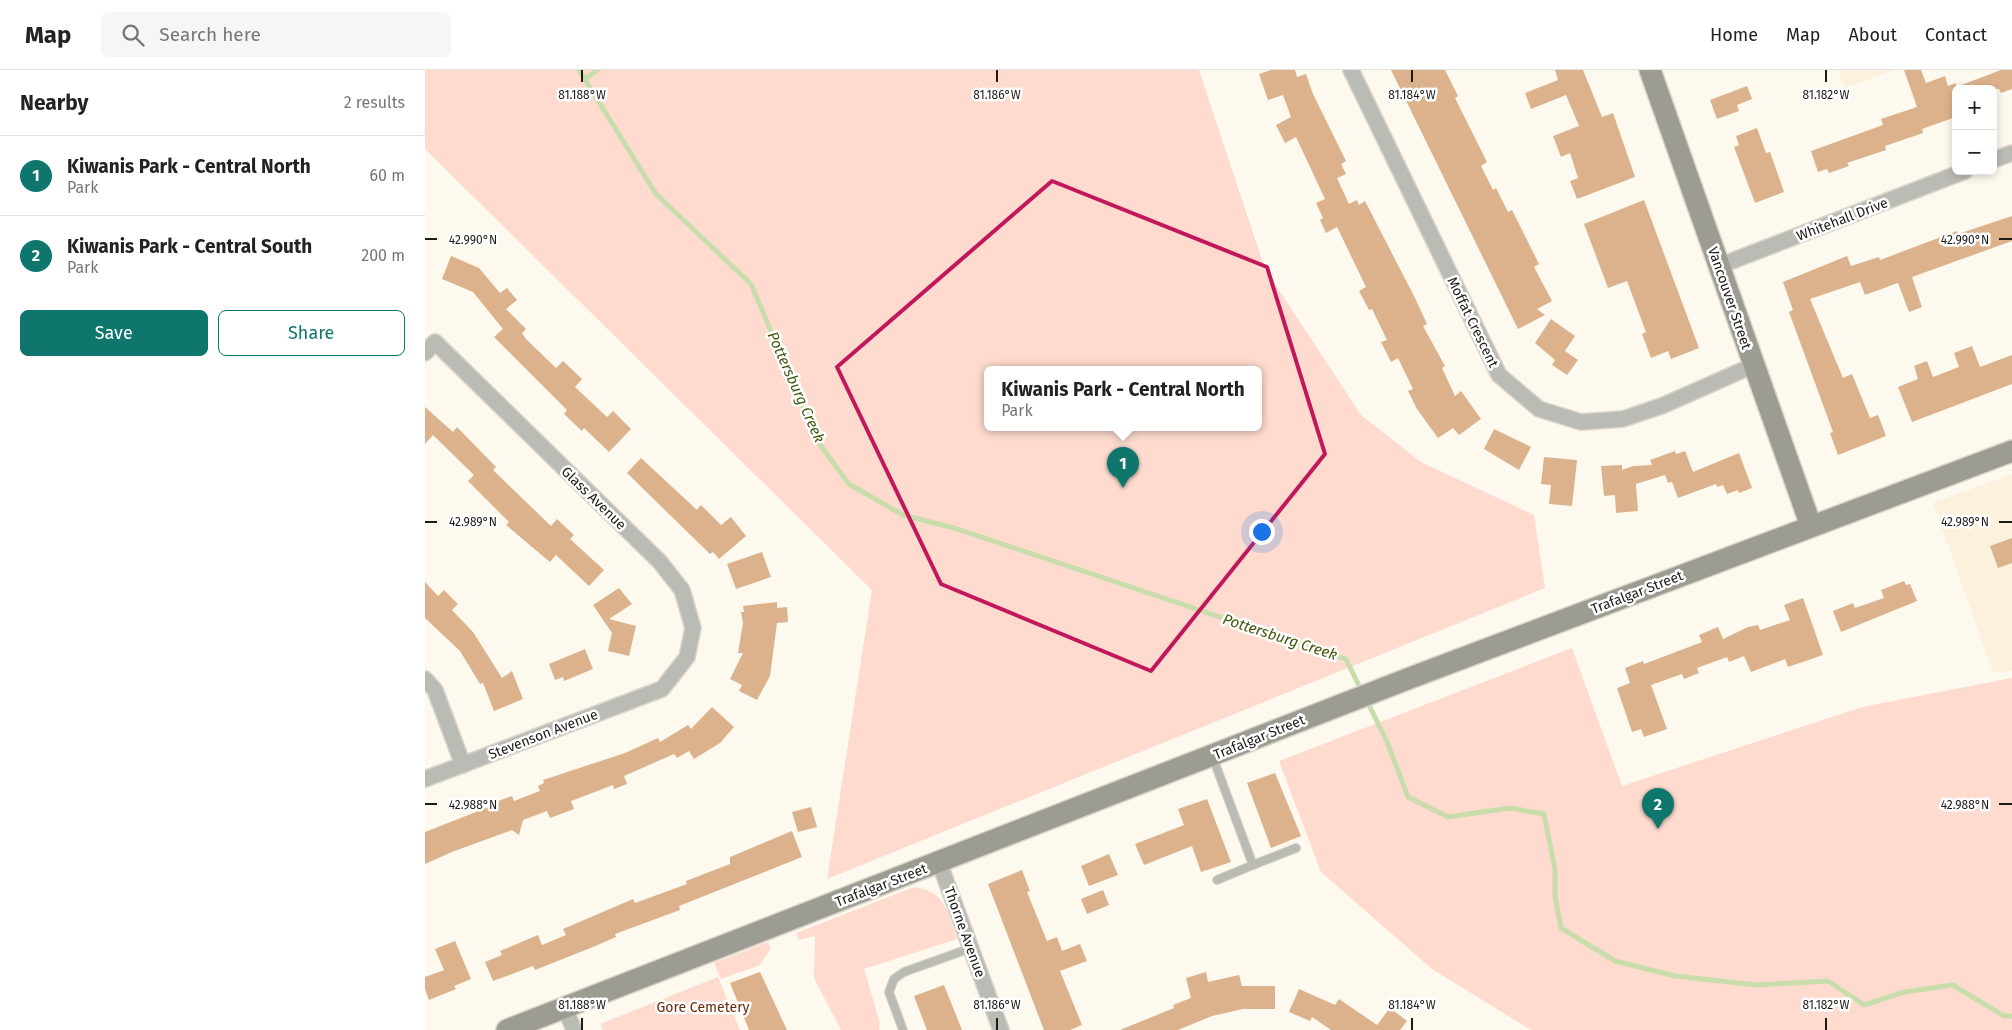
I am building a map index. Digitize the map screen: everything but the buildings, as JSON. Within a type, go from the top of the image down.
[{"type":"main road","name":"Vancouver Street","points":[[1650,70],[1811,526]]},
{"type":"main road","name":"Trafalgar Street","points":[[507,1030],[1347,702],[2012,451]]},
{"type":"street","name":"Moffat Crescent","points":[[1351,70],[1499,376],[1539,409],[1581,422],[1623,419],[1664,405],[1754,365]]},
{"type":"street","points":[[1997,159],[2012,153]]},
{"type":"street","name":"Whitehall Drive","points":[[1719,266],[1955,175]]},
{"type":"street","name":"Glass Avenue","points":[[425,353],[435,342],[660,562],[683,590],[693,628],[687,657],[662,689]]},
{"type":"street","points":[[425,679],[435,690],[463,765]]},
{"type":"street","name":"Stevenson Avenue","points":[[425,779],[662,689]]},
{"type":"street","name":"Thorne Avenue","points":[[939,862],[1001,1030]]},
{"type":"street","points":[[565,1008],[574,1030]]},
{"type":"lane","points":[[1212,756],[1253,865]]},
{"type":"lane","points":[[1217,880],[1296,848]]},
{"type":"lane","points":[[903,1030],[889,992],[894,979],[904,972],[971,948]]},
{"type":"highlighted area","points":[[1052,181],[1267,267],[1325,454],[1151,671],[941,584],[837,367]]},
{"type":"shaded area","points":[[1838,70],[1894,70],[1845,88]]},
{"type":"shaded area","points":[[2012,474],[2012,671],[1993,672],[1933,503]]},
{"type":"green space","points":[[425,70],[1199,70],[1265,269],[1361,415],[1421,462],[1534,515],[1545,588],[827,879],[872,590],[425,149]]},
{"type":"green space","points":[[1572,648],[1622,786],[1862,707],[2012,678],[2012,1030],[1531,1030],[1432,969],[1321,872],[1279,761]]},
{"type":"green space","points":[[914,887],[933,893],[944,904],[957,939],[864,969],[880,1023],[879,1030],[841,1030],[814,978],[815,936],[799,940],[796,933]]},
{"type":"green space","points":[[768,942],[771,948],[760,965],[721,979],[714,963]]},
{"type":"green space","name":"Gore Cemetery","points":[[718,977],[740,1030],[603,1030],[600,1024]]},
{"type":"waterway","name":"Pottersburg Creek","points":[[579,70],[656,194],[751,284],[818,442],[849,484],[903,515],[954,528],[1346,659],[1362,692]]},
{"type":"waterway","points":[[585,79],[597,70]]},
{"type":"waterway","name":"Pottersburg Creek","points":[[1366,699],[1388,744],[1408,797],[1448,817],[1510,808],[1544,814],[1555,870],[1555,896],[1561,928],[1615,961],[1675,976],[1757,985],[1828,981],[1864,1005],[1904,992],[1953,985],[2004,1016],[2012,1016]]},
{"type":"place","name":"Kiwanis Park - Central North","points":[[1123,488]]},
{"type":"place","name":"Kiwanis Park - Central South","points":[[1658,829]]}]
